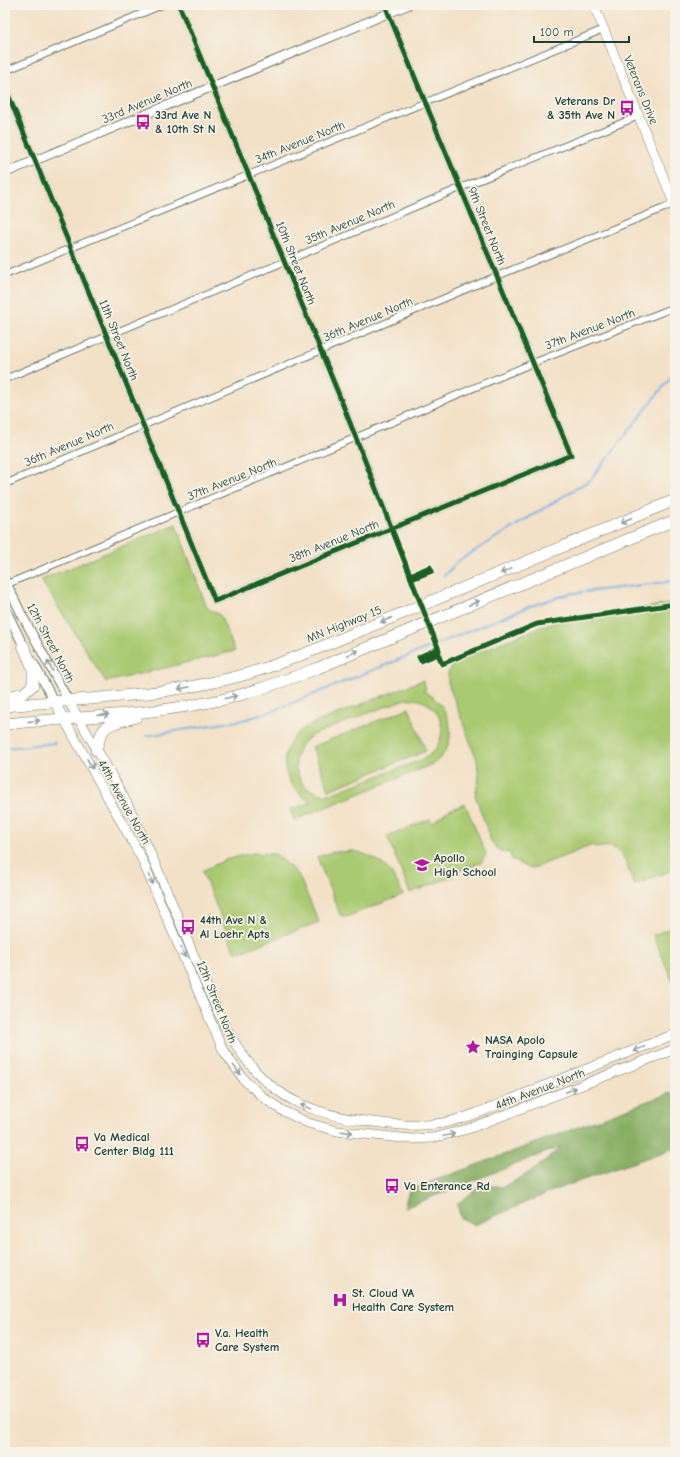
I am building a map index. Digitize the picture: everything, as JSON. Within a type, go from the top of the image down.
[{"type":"highway","points":[[646,512],[675,497]]},
{"type":"highway","name":"MN Highway 15","points":[[5,706],[176,689],[223,680],[265,669],[675,500]]},
{"type":"highway","points":[[96,750],[100,733],[107,726],[162,710],[226,698],[288,680],[673,521]]},
{"type":"highway","points":[[5,698],[24,693],[33,685],[33,668],[23,644]]},
{"type":"highway","points":[[5,724],[162,710]]},
{"type":"main road","name":"Veterans Drive","points":[[594,5],[675,205]]},
{"type":"main road","name":"12th Street North","points":[[68,700],[78,717]]},
{"type":"main road","name":"44th Avenue North","points":[[54,701],[141,856],[172,916]]},
{"type":"main road","name":"44th Avenue North","points":[[78,717],[138,826],[172,916]]},
{"type":"main road","name":"12th Street North","points":[[172,916],[231,1039],[252,1067],[273,1087],[293,1101],[334,1116],[413,1126]]},
{"type":"main road","name":"12th Street North","points":[[172,916],[218,1040],[230,1061],[254,1090],[283,1111],[313,1125],[345,1132],[411,1139]]},
{"type":"main road","name":"44th Avenue North","points":[[413,1126],[442,1123],[464,1117],[675,1034]]},
{"type":"main road","name":"44th Avenue North","points":[[411,1139],[438,1137],[468,1129],[675,1049]]},
{"type":"street","points":[[5,71],[162,5]]},
{"type":"street","name":"10th Street North","points":[[179,5],[321,350],[392,529]]},
{"type":"street","name":"9th Street North","points":[[385,5],[571,455]]},
{"type":"street","name":"33rd Avenue North","points":[[5,173],[408,5]]},
{"type":"street","name":"34th Avenue North","points":[[5,275],[604,29]]},
{"type":"street","name":"11th Street North","points":[[5,86],[215,600]]},
{"type":"street","name":"35th Avenue North","points":[[5,379],[460,188],[639,116]]},
{"type":"street","name":"36th Avenue North","points":[[5,484],[497,276],[675,205]]},
{"type":"street","name":"37th Avenue North","points":[[6,583],[533,363],[675,307]]},
{"type":"street","name":"38th Avenue North","points":[[215,600],[571,455]]},
{"type":"street","name":"12th Street North","points":[[6,583],[68,700]]},
{"type":"street","name":"12th Street North","points":[[5,608],[54,701]]},
{"type":"green space","points":[[176,524],[207,608],[220,615],[235,651],[106,682],[41,580]]},
{"type":"green space","points":[[675,603],[675,869],[634,885],[626,862],[618,851],[613,848],[606,847],[596,848],[593,845],[531,869],[512,860],[510,853],[497,849],[491,841],[475,795],[479,779],[477,760],[448,683],[448,673],[452,665],[458,660],[548,624]]},
{"type":"green space","points":[[423,680],[426,689],[423,691],[432,696],[439,703],[449,721],[450,731],[446,750],[436,762],[294,820],[290,810],[312,802],[300,794],[292,785],[287,774],[285,763],[286,752],[291,741],[300,732],[312,724]],"holes":[[[405,699],[418,700],[429,705],[436,712],[441,722],[442,733],[439,743],[432,753],[421,760],[330,794],[320,794],[307,788],[302,783],[296,770],[296,758],[300,746],[312,735]]]},
{"type":"green space","points":[[409,708],[426,751],[329,790],[312,747]]},
{"type":"green space","points":[[465,804],[486,854],[481,863],[452,873],[453,876],[410,893],[387,836],[430,819],[432,823],[447,811]]},
{"type":"green space","points":[[354,851],[372,857],[390,871],[403,895],[346,917],[340,915],[317,857],[332,852]]},
{"type":"green space","points":[[252,853],[276,854],[298,874],[319,922],[240,952],[234,950],[202,871],[225,860]]},
{"type":"green space","points":[[675,927],[675,987],[653,935]]},
{"type":"green space","points":[[675,1091],[675,1148],[557,1189],[475,1225],[461,1218],[457,1204],[482,1185],[503,1187],[534,1170],[562,1146],[404,1208],[409,1190]]},
{"type":"waterway","points":[[444,576],[458,561],[590,480],[675,372]]},
{"type":"waterway","points":[[146,736],[243,720],[270,712],[528,607],[568,594],[675,581]]},
{"type":"waterway","points":[[5,748],[55,743]]},
{"type":"cycle path","points":[[179,5],[339,395],[410,575],[430,567],[432,571],[412,579]]},
{"type":"cycle path","points":[[5,87],[215,601],[571,455],[385,5]]},
{"type":"cycle path","points":[[413,575],[410,576],[439,650],[437,651],[420,658],[421,660],[439,653],[437,649],[419,657],[421,661],[438,654],[442,664],[537,624],[675,604]]},
{"type":"place","name":"Veterans Dr & 35th Ave N","points":[[627,108]]},
{"type":"place","name":"33rd Ave N & 10th St N","points":[[143,122]]},
{"type":"place","name":"Apollo High School","points":[[422,865]]},
{"type":"place","name":"44th Ave N & Al Loehr Apts","points":[[188,927]]},
{"type":"place","name":"NASA Apolo Trainging Capsule","points":[[473,1047]]},
{"type":"place","name":"Va Medical Center Bldg 111","points":[[82,1144]]},
{"type":"place","name":"Va Enterance Rd","points":[[392,1186]]},
{"type":"place","name":"St. Cloud VA Health Care System","points":[[340,1300]]},
{"type":"place","name":"V.a. Health Care System","points":[[203,1340]]}]
